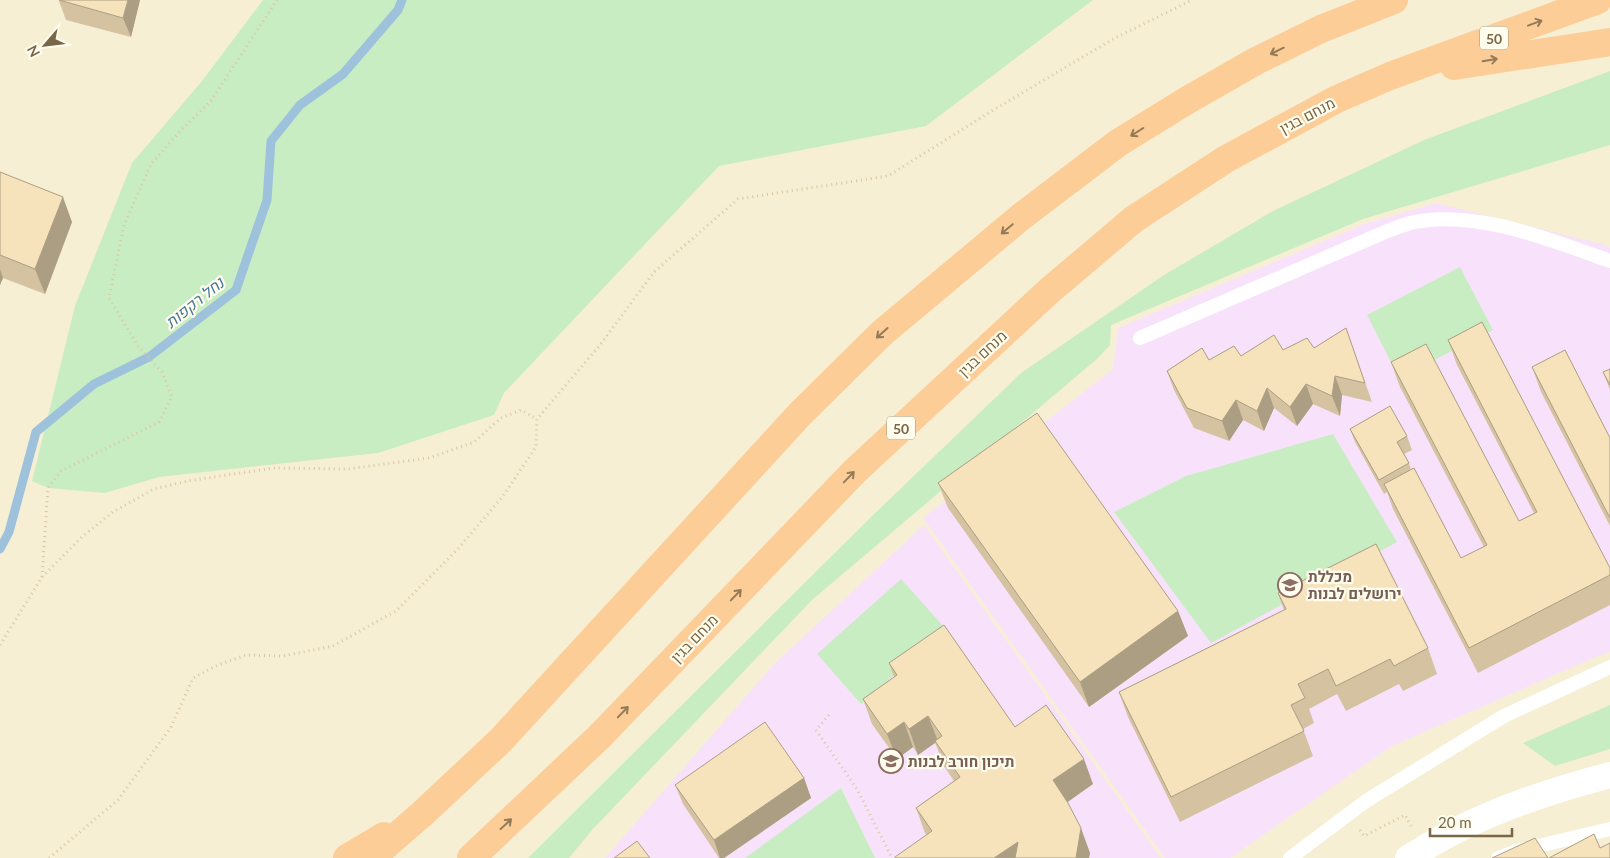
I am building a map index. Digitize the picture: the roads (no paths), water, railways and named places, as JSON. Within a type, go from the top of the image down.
[{"type":"highway","points":[[1321,29],[1365,0]]},
{"type":"highway","points":[[371,858],[422,814],[500,741],[800,414],[882,333],[1022,216],[1118,143],[1248,66],[1321,29],[1394,0]]},
{"type":"highway","name":"מנחם בגין","points":[[471,858],[600,736],[855,471],[1049,291],[1134,219],[1226,159],[1337,99],[1390,76],[1598,0]]},
{"type":"highway","points":[[1390,76],[1610,42]]},
{"type":"highway","points":[[347,858],[422,814]]},
{"type":"street","points":[[1416,853],[1452,833],[1505,809],[1568,786],[1610,775]]},
{"type":"lane","points":[[1140,338],[1362,241],[1412,223],[1444,220],[1486,223],[1546,238],[1610,261]]},
{"type":"lane","points":[[1290,858],[1366,801],[1504,716],[1610,667]]},
{"type":"lane","points":[[1498,858],[1517,851],[1610,829]]},
{"type":"waterway","name":"נחל רקפות","points":[[0,549],[9,532],[36,432],[94,384],[149,357],[236,290],[267,200],[271,141],[300,105],[343,74],[398,10],[402,0]]},
{"type":"place","name":"מכללת ירושלים לבנות","points":[[1290,585]]},
{"type":"place","name":"תיכון חורב לבנות","points":[[891,761]]}]
